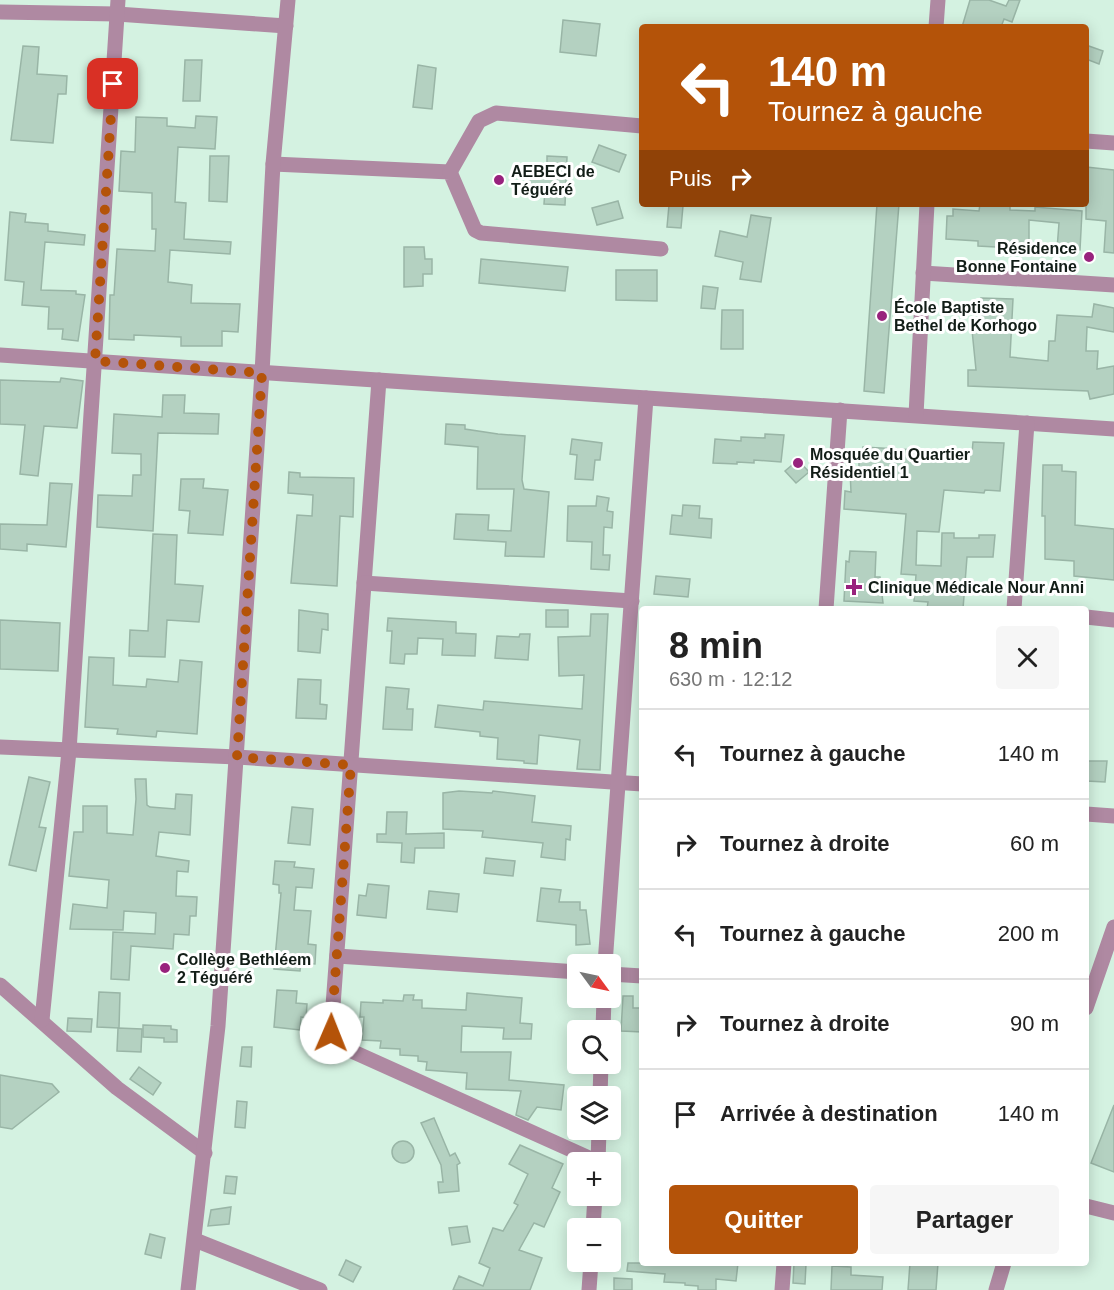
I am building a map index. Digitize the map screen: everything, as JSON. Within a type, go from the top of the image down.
[{"type":"street","points":[[188,1290],[218,1026],[262,373],[273,164],[288,0]]},
{"type":"street","points":[[936,24],[938,0]]},
{"type":"street","points":[[0,12],[118,7],[286,26]]},
{"type":"street","points":[[42,1020],[69,751],[118,7]]},
{"type":"street","points":[[450,172],[479,121],[496,113],[639,126]]},
{"type":"street","points":[[1089,141],[1114,143]]},
{"type":"street","points":[[273,164],[450,172]]},
{"type":"street","points":[[450,172],[475,230],[481,234],[661,249]]},
{"type":"street","points":[[916,415],[927,207]]},
{"type":"street","points":[[923,273],[1114,285]]},
{"type":"street","points":[[0,355],[1114,429]]},
{"type":"street","points":[[378,380],[337,956],[330,1017],[331,1033],[335,1042],[576,1152]]},
{"type":"street","points":[[606,954],[646,398]]},
{"type":"street","points":[[826,606],[840,410]]},
{"type":"street","points":[[1014,606],[1027,423]]},
{"type":"street","points":[[364,583],[632,601]]},
{"type":"street","points":[[1089,617],[1114,620]]},
{"type":"street","points":[[0,747],[237,757],[639,784]]},
{"type":"street","points":[[1089,814],[1114,816]]},
{"type":"street","points":[[1089,998],[1114,927]]},
{"type":"street","points":[[337,956],[567,971]]},
{"type":"street","points":[[621,975],[639,976]]},
{"type":"street","points":[[0,984],[117,1088],[205,1153]]},
{"type":"street","points":[[1089,1207],[1114,1213]]},
{"type":"street","points":[[195,1240],[320,1290]]},
{"type":"street","points":[[782,1290],[784,1266]]},
{"type":"street","points":[[996,1290],[1003,1266]]},
{"type":"street","points":[[589,1290],[590,1272]]},
{"type":"building","points":[[970,0],[989,0],[1006,6],[1009,0],[1020,0],[1012,22],[1004,19],[1002,24],[963,24]]},
{"type":"building","points":[[563,20],[600,24],[596,56],[560,52]]},
{"type":"building","points":[[23,46],[39,47],[37,74],[67,76],[66,94],[58,94],[53,143],[11,140]]},
{"type":"building","points":[[1089,46],[1103,51],[1099,64],[1089,60]]},
{"type":"building","points":[[185,60],[202,60],[200,101],[183,101]]},
{"type":"building","points":[[418,65],[436,68],[432,109],[413,107]]},
{"type":"building","points":[[196,116],[217,117],[215,149],[178,147],[175,202],[186,203],[184,239],[231,242],[230,254],[170,250],[168,282],[192,285],[191,303],[240,304],[238,332],[222,331],[222,346],[181,346],[181,337],[134,335],[134,340],[109,339],[110,295],[114,295],[117,249],[155,251],[156,229],[152,229],[152,193],[119,191],[121,151],[135,152],[136,117],[167,118],[167,126],[195,128]]},
{"type":"building","points":[[599,145],[626,155],[619,172],[592,162]]},
{"type":"building","points":[[210,156],[229,156],[227,202],[209,201]]},
{"type":"building","points":[[547,156],[567,157],[565,205],[544,204],[545,189],[529,188],[530,167],[547,168]]},
{"type":"building","points":[[1089,167],[1114,170],[1114,253],[1104,252],[1106,221],[1086,219],[1086,207],[1089,207]]},
{"type":"building","points":[[618,201],[623,218],[597,225],[592,208]]},
{"type":"building","points":[[669,207],[683,207],[681,228],[667,227]]},
{"type":"building","points":[[877,207],[899,207],[884,393],[864,391]]},
{"type":"building","points":[[980,207],[1010,207],[1010,210],[1035,211],[1035,207],[1082,211],[1080,250],[1057,249],[1059,223],[1029,220],[1029,243],[1014,242],[1014,248],[978,246],[978,241],[946,239],[947,216],[953,216],[953,209],[979,211]]},
{"type":"building","points":[[10,212],[26,214],[25,222],[48,224],[48,231],[85,235],[84,245],[45,242],[41,290],[76,291],[76,294],[85,295],[78,341],[62,339],[63,329],[48,329],[49,307],[22,305],[24,282],[5,280]]},
{"type":"building","points":[[751,215],[771,218],[761,282],[740,279],[743,262],[715,256],[720,231],[747,237]]},
{"type":"building","points":[[404,247],[424,247],[425,259],[432,259],[432,274],[423,274],[423,286],[404,287]]},
{"type":"building","points":[[481,259],[568,267],[565,291],[479,283]]},
{"type":"building","points":[[616,270],[657,270],[657,301],[616,300]]},
{"type":"building","points":[[703,286],[718,288],[715,309],[701,308]]},
{"type":"building","points":[[981,298],[1013,299],[1010,357],[1048,361],[1049,341],[1055,341],[1057,315],[1092,317],[1094,304],[1114,308],[1114,332],[1087,327],[1086,351],[1098,351],[1097,369],[1114,366],[1114,394],[1090,399],[1088,391],[968,386],[968,370],[976,370],[972,330],[979,330]]},
{"type":"building","points":[[722,310],[743,310],[743,349],[721,349]]},
{"type":"building","points":[[61,378],[83,381],[77,428],[44,426],[38,476],[20,474],[25,425],[0,424],[0,380],[60,382]]},
{"type":"building","points":[[163,395],[185,395],[184,413],[219,414],[218,434],[158,433],[153,531],[97,527],[98,495],[132,496],[133,475],[141,475],[141,454],[112,453],[114,414],[162,417]]},
{"type":"building","points":[[446,424],[465,425],[465,429],[525,436],[522,480],[524,489],[549,492],[544,557],[505,556],[506,542],[454,539],[456,514],[489,515],[488,530],[511,531],[514,489],[477,489],[478,447],[445,444]]},
{"type":"building","points":[[765,434],[784,435],[781,462],[754,460],[754,463],[713,463],[715,439],[741,441],[741,437],[765,438]]},
{"type":"building","points":[[572,439],[602,443],[600,460],[595,460],[593,480],[575,479],[577,455],[570,454]]},
{"type":"building","points":[[973,442],[1004,443],[1000,491],[985,490],[984,493],[944,490],[939,532],[917,531],[916,565],[941,566],[942,533],[954,533],[954,538],[979,538],[979,535],[995,535],[993,557],[967,557],[963,606],[927,606],[928,602],[914,601],[916,575],[901,574],[906,514],[844,509],[845,491],[851,492],[850,471],[859,471],[859,455],[863,455],[863,447],[972,453]]},
{"type":"building","points":[[798,460],[809,472],[796,483],[785,471]]},
{"type":"building","points":[[1043,465],[1062,465],[1062,471],[1076,472],[1075,525],[1114,529],[1114,580],[1074,576],[1074,561],[1045,559],[1045,516],[1042,516]]},
{"type":"building","points":[[289,472],[300,473],[300,477],[354,478],[353,517],[340,516],[337,586],[291,583],[297,515],[312,516],[313,495],[288,493]]},
{"type":"building","points":[[181,479],[204,479],[203,488],[228,490],[223,535],[188,533],[190,511],[179,510]]},
{"type":"building","points":[[50,483],[72,484],[66,547],[27,544],[27,551],[0,549],[0,524],[47,525]]},
{"type":"building","points":[[597,496],[609,498],[607,511],[613,512],[612,528],[604,527],[603,555],[610,555],[609,570],[591,569],[592,542],[567,541],[568,506],[596,506]]},
{"type":"building","points":[[683,505],[700,506],[699,518],[712,519],[711,538],[670,534],[672,515],[682,516]]},
{"type":"building","points":[[153,534],[177,535],[175,584],[203,586],[199,622],[167,620],[165,657],[129,656],[130,630],[148,631]]},
{"type":"building","points":[[850,551],[876,552],[875,577],[880,577],[883,603],[844,601],[846,561],[849,562]]},
{"type":"building","points":[[656,576],[690,579],[688,597],[654,594]]},
{"type":"building","points":[[299,610],[328,614],[328,630],[322,629],[320,653],[298,651]]},
{"type":"building","points":[[546,610],[568,610],[568,627],[546,627]]},
{"type":"building","points":[[591,614],[608,614],[600,770],[577,769],[580,740],[539,735],[537,764],[524,763],[524,761],[497,759],[498,738],[480,736],[480,732],[435,727],[438,705],[483,710],[484,701],[582,709],[584,675],[559,676],[558,637],[590,636]]},
{"type":"building","points":[[388,618],[456,622],[456,633],[476,634],[475,656],[442,655],[443,639],[418,638],[417,654],[405,654],[404,664],[390,663],[392,631],[387,631]]},
{"type":"building","points":[[0,620],[60,623],[58,671],[0,669]]},
{"type":"building","points":[[520,634],[530,634],[528,660],[495,658],[497,636],[519,637]]},
{"type":"building","points":[[89,657],[114,658],[113,685],[146,687],[147,679],[178,682],[180,660],[202,662],[197,734],[157,731],[156,737],[117,734],[118,729],[85,727]]},
{"type":"building","points":[[298,679],[321,680],[320,704],[327,705],[326,719],[296,718]]},
{"type":"building","points":[[386,687],[409,689],[407,709],[413,709],[412,730],[383,729]]},
{"type":"building","points":[[1089,761],[1107,761],[1105,782],[1089,781]]},
{"type":"building","points":[[29,777],[50,782],[39,827],[46,828],[36,871],[9,865]]},
{"type":"building","points":[[135,779],[146,779],[147,805],[150,807],[175,809],[176,794],[192,795],[190,835],[159,832],[156,856],[189,861],[188,872],[177,871],[176,896],[197,897],[196,916],[190,916],[189,935],[174,934],[173,949],[131,946],[129,980],[111,979],[113,932],[155,934],[156,913],[124,911],[123,930],[70,929],[73,904],[107,908],[109,880],[69,876],[74,832],[83,832],[83,806],[107,806],[107,833],[133,835]]},
{"type":"building","points":[[459,791],[492,793],[493,791],[535,796],[532,822],[571,826],[570,840],[566,839],[565,860],[541,857],[543,843],[482,837],[483,831],[443,829],[443,793]]},
{"type":"building","points":[[292,807],[313,809],[310,845],[288,843]]},
{"type":"building","points":[[387,812],[407,812],[406,834],[444,833],[444,848],[415,848],[414,863],[401,862],[402,843],[377,842],[377,834],[386,834]]},
{"type":"building","points":[[486,858],[515,861],[513,876],[484,873]]},
{"type":"building","points":[[275,861],[295,862],[294,867],[314,869],[312,888],[296,887],[294,910],[311,911],[308,944],[316,945],[315,964],[301,963],[300,971],[274,969],[281,893],[279,893],[279,885],[273,884]]},
{"type":"building","points":[[368,884],[389,886],[386,918],[357,915],[359,895],[366,896]]},
{"type":"building","points":[[541,888],[561,890],[559,902],[580,902],[580,910],[586,910],[590,944],[576,945],[576,925],[537,921]]},
{"type":"building","points":[[429,891],[459,894],[457,912],[427,909]]},
{"type":"building","points":[[277,990],[297,991],[296,1003],[307,1004],[306,1018],[301,1017],[300,1030],[274,1027]]},
{"type":"building","points":[[99,992],[120,993],[119,1028],[97,1027]]},
{"type":"building","points":[[467,993],[522,998],[520,1023],[532,1024],[531,1039],[503,1039],[504,1028],[462,1026],[461,1052],[511,1052],[509,1080],[564,1085],[561,1110],[537,1107],[528,1120],[516,1115],[521,1091],[466,1089],[467,1073],[426,1070],[427,1062],[418,1061],[418,1056],[400,1055],[400,1049],[380,1048],[381,1041],[362,1040],[364,1017],[360,1017],[361,1002],[403,1001],[404,995],[414,995],[413,1000],[422,1000],[422,1008],[466,1010]]},
{"type":"building","points":[[623,996],[633,996],[633,1008],[639,1008],[639,1032],[621,1031]]},
{"type":"building","points":[[68,1018],[92,1019],[91,1032],[67,1031]]},
{"type":"building","points":[[143,1025],[171,1026],[171,1029],[177,1030],[177,1042],[164,1042],[164,1038],[143,1037]]},
{"type":"building","points":[[118,1028],[142,1029],[141,1052],[117,1051]]},
{"type":"building","points":[[242,1047],[252,1047],[251,1067],[240,1066]]},
{"type":"building","points":[[139,1067],[161,1083],[153,1095],[130,1079]]},
{"type":"building","points":[[0,1075],[52,1084],[59,1092],[12,1129],[0,1127]]},
{"type":"building","points":[[237,1101],[247,1102],[245,1128],[235,1127]]},
{"type":"building","points":[[1114,1105],[1114,1172],[1091,1163]]},
{"type":"building","points":[[434,1118],[450,1156],[455,1153],[460,1163],[457,1165],[459,1191],[439,1193],[438,1182],[443,1182],[441,1165],[421,1123]]},
{"type":"building","points":[[403,1141],[411,1144],[414,1152],[411,1160],[403,1163],[395,1160],[392,1152],[395,1144]]},
{"type":"building","points":[[520,1145],[563,1164],[552,1188],[560,1192],[544,1227],[534,1223],[519,1250],[542,1258],[530,1290],[453,1290],[459,1276],[483,1286],[490,1268],[479,1263],[493,1228],[503,1231],[518,1205],[514,1203],[528,1174],[509,1164]]},
{"type":"building","points":[[226,1176],[237,1177],[235,1194],[224,1193]]},
{"type":"building","points":[[231,1207],[229,1224],[208,1226],[211,1210]]},
{"type":"building","points":[[467,1226],[470,1242],[452,1245],[449,1228]]},
{"type":"building","points":[[150,1234],[165,1238],[161,1258],[145,1254]]},
{"type":"building","points":[[346,1260],[361,1267],[353,1282],[339,1275]]},
{"type":"building","points":[[628,1263],[639,1263],[639,1266],[738,1266],[736,1281],[716,1279],[716,1290],[698,1290],[698,1286],[664,1282],[665,1274],[627,1271]]},
{"type":"building","points":[[794,1266],[806,1266],[805,1284],[793,1283]]},
{"type":"building","points":[[832,1266],[851,1267],[851,1275],[883,1277],[882,1290],[831,1290]]},
{"type":"building","points":[[910,1266],[938,1266],[936,1290],[908,1290]]},
{"type":"building","points":[[614,1278],[632,1279],[632,1290],[614,1290]]},
{"type":"place","name":"AEBECI de Téguéré","points":[[499,180]]},
{"type":"place","name":"Résidence Bonne Fontaine","points":[[1089,257]]},
{"type":"place","name":"École Baptiste Bethel de Korhogo","points":[[882,316]]},
{"type":"place","name":"Mosquée du Quartier Résidentiel 1","points":[[798,463]]},
{"type":"place","name":"Clinique Médicale Nour Anni","points":[[854,587]]},
{"type":"place","name":"Collège Bethléem 2 Téguéré","points":[[165,968]]},
{"type":"route","points":[[113,84],[95,361],[262,373],[237,757],[351,765],[337,956],[330,1017],[331,1033]]}]
